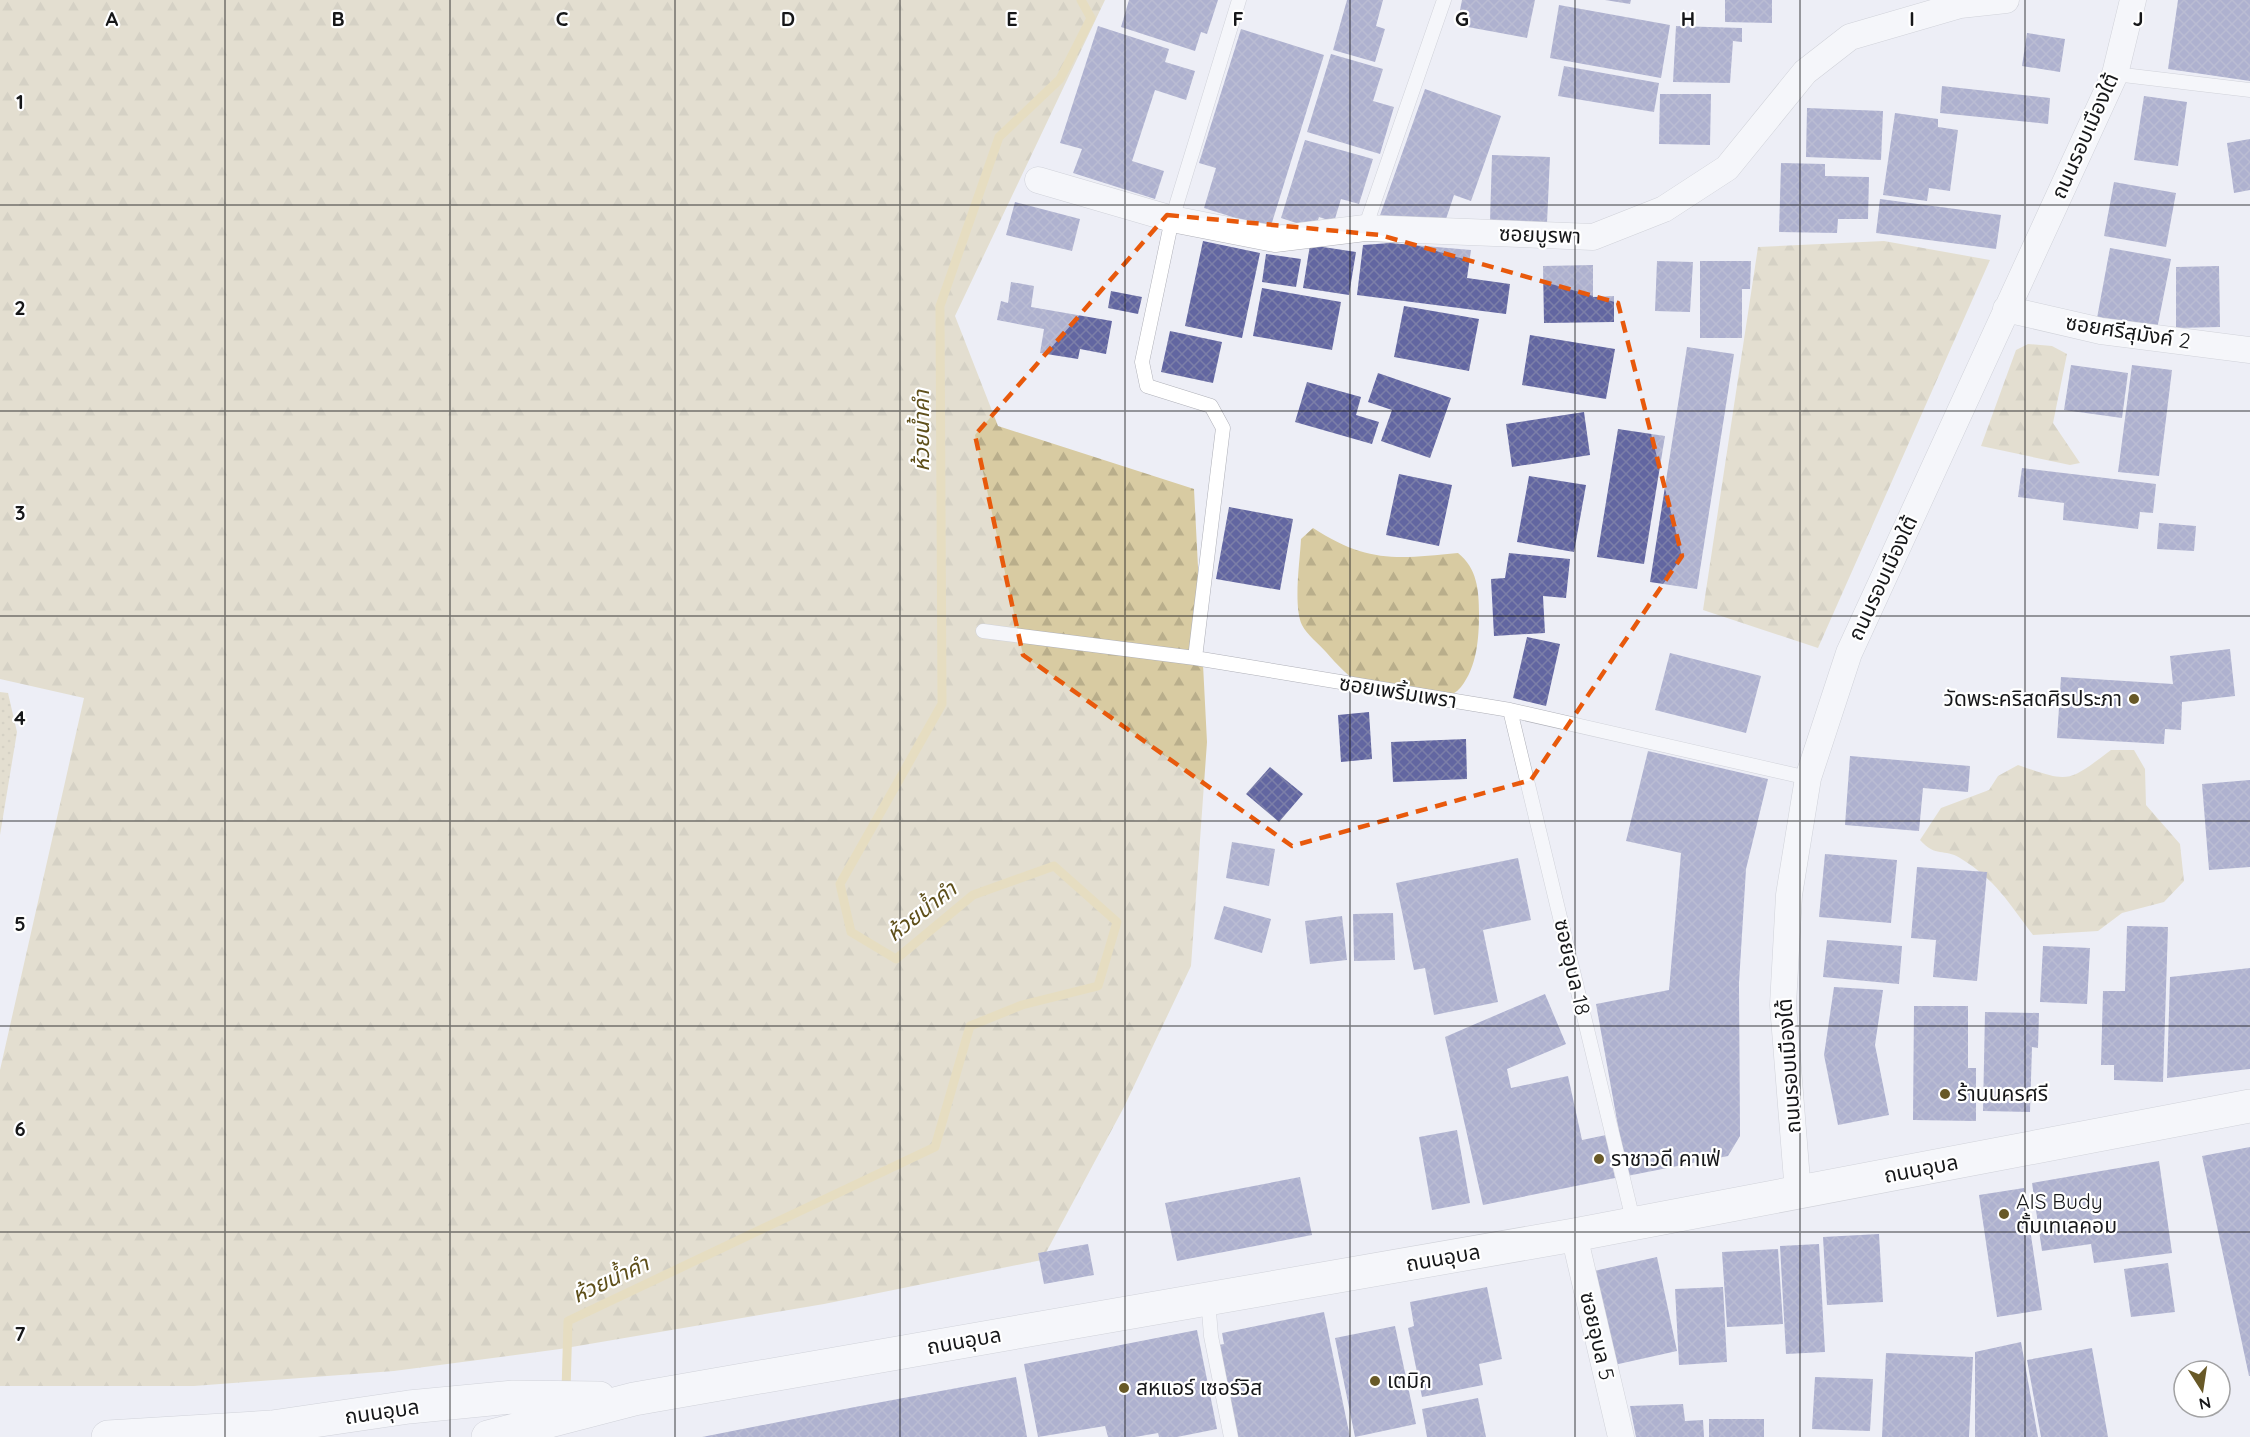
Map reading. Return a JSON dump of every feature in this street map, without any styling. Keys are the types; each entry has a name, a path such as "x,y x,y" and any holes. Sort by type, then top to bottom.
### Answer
{"main road":[{"name":"ถนนอุบล","path":"108,1437 272,1427 409,1407 513,1397 634,1399 1574,1235 2250,1106"},
{"path":"502,1434 634,1399"}],"street":[{"name":"ซอยบูรพา","path":"1038,180 1172,219 1275,239 1365,228 1593,237 1664,209 1727,168 1805,72 1850,37 1960,5 2006,0"},
{"name":"ถนนรอบเมืองใต้","path":"1798,1193 1784,1005 1789,895 1808,778 1849,653 2115,74 2133,0"},
{"name":"ซอยศรีสุมังค์ 2","path":"2006,309 2101,331 2250,350"},
{"name":"ซอยอุบล 5","path":"1574,1235 1621,1437"}],"lane":[{"path":"1195,658 1223,428 1211,406 1147,386 1142,362 1172,219 1239,0"},
{"path":"1365,228 1444,0"},
{"path":"2115,74 2250,90"},
{"name":"ซอยเพริ้มเพรา","path":"983,631 1195,658 1510,710 1808,778"},
{"name":"ซอยอุบล 18","path":"1510,710 1634,1224"},
{"path":"1208,1299 1211,1336 1231,1437"}],"highlighted area":[{"path":"1167,215 1380,235 1618,303 1682,556 1531,780 1292,846 1023,655 975,435"}],"green space":[{"path":"0,0 1105,0 955,316 998,426 1194,489 1207,742 1191,966 1124,1107 1042,1260 824,1304 560,1349 394,1371 194,1386 0,1386 0,1070 84,698 0,679"},
{"path":"1884,241 1990,260 1818,648 1703,610 1758,247"},
{"path":"2028,344 2052,346 2067,354 2053,423 2080,463 2070,465 1981,446 2016,350"},
{"path":"1313,528 1350,548 1366,553 1417,557 1458,553 1469,565 1476,580 1478,596 1478,642 1471,671 1461,687 1452,695 1440,699 1413,702 1373,692 1353,679 1310,636 1299,617 1298,583 1301,539"},
{"path":"0,692 8,693 17,732 0,835"},
{"path":"2111,750 2134,750 2145,769 2146,805 2180,844 2184,881 2164,902 2122,913 2098,931 2033,935 2001,892 1983,875 1960,858 1935,851 1920,840 1941,808 1989,790 1998,776 2018,765 2048,775 2068,777 2085,769"}],"building":[{"path":"1129,0 1218,0 1207,34 1201,32 1195,51 1121,27"},
{"path":"1347,0 1383,0 1376,26 1385,29 1375,62 1333,50"},
{"path":"1462,0 1535,0 1527,38 1457,25"},
{"path":"1605,0 1631,0 1630,4"},
{"path":"1725,0 1772,0 1772,23 1725,22"},
{"path":"2178,0 2250,0 2250,81 2168,69"},
{"path":"1559,5 1670,25 1661,78 1550,58"},
{"path":"1098,26 1169,49 1165,62 1195,71 1186,100 1155,90 1132,161 1164,171 1155,199 1073,173 1082,149 1060,143"},
{"path":"1676,26 1742,28 1742,42 1733,41 1730,83 1673,82"},
{"path":"1241,29 1324,55 1270,229 1204,208 1216,168 1199,163"},
{"path":"2027,33 2065,39 2060,72 2022,66"},
{"path":"1331,54 1383,69 1373,101 1394,107 1380,154 1307,132"},
{"path":"1564,66 1659,83 1654,112 1558,96"},
{"path":"1942,86 2050,98 2048,124 1940,113"},
{"path":"1425,89 1501,116 1471,201 1454,195 1445,222 1378,221"},
{"path":"1660,94 1711,94 1710,145 1659,144"},
{"path":"2144,96 2187,102 2178,166 2134,160"},
{"path":"1807,108 1883,111 1881,160 1806,157"},
{"path":"1895,113 1938,119 1938,127 1958,130 1950,191 1929,188 1927,201 1883,195"},
{"path":"2250,139 2250,190 2234,193 2227,143"},
{"path":"1305,140 1373,159 1359,204 1341,199 1334,222 1319,217 1315,229 1281,218"},
{"path":"1492,155 1550,157 1547,223 1490,221"},
{"path":"1781,163 1825,164 1825,176 1869,177 1868,219 1838,219 1837,233 1779,232"},
{"path":"2114,182 2176,193 2166,247 2104,236"},
{"path":"1880,199 2001,215 1996,249 1876,233"},
{"path":"1015,202 1080,219 1072,251 1006,235"},
{"path":"1203,241 1260,253 1242,338 1185,326"},
{"path":"1390,243 1471,250 1467,278 1510,284 1506,314 1357,295 1363,245"},
{"path":"1310,245 1356,252 1349,295 1303,288"},
{"path":"2110,248 2171,259 2157,329 2097,318"},
{"path":"1266,254 1301,259 1296,287 1262,282"},
{"path":"1657,261 1693,262 1690,312 1655,311"},
{"path":"1700,261 1751,261 1750,289 1742,289 1742,338 1700,338"},
{"path":"1593,265 1593,297 1614,296 1614,322 1544,323 1543,266"},
{"path":"2219,266 2220,327 2176,328 2176,267"},
{"path":"1011,282 1034,286 1031,307 1112,321 1106,354 1080,349 1078,359 1040,353 1044,329 997,320 1001,301 1008,303"},
{"path":"1262,288 1341,302 1332,350 1253,336"},
{"path":"1111,291 1142,297 1138,314 1108,308"},
{"path":"1404,306 1479,319 1469,371 1394,357"},
{"path":"1170,331 1222,342 1213,383 1161,372"},
{"path":"1530,335 1615,349 1606,399 1522,385"},
{"path":"1687,347 1734,354 1697,589 1650,582"},
{"path":"2071,365 2128,373 2122,418 2064,410"},
{"path":"2132,365 2172,370 2159,476 2118,472"},
{"path":"1378,373 1451,398 1430,458 1381,441 1392,410 1368,402"},
{"path":"1307,382 1361,397 1356,415 1379,422 1372,444 1295,422"},
{"path":"1584,412 1590,455 1512,467 1506,424"},
{"path":"1618,429 1665,436 1644,564 1597,557"},
{"path":"2022,468 2156,484 2153,513 2140,512 2138,529 2063,520 2064,503 2018,497"},
{"path":"1399,474 1452,485 1439,546 1386,535"},
{"path":"1529,476 1586,485 1574,552 1517,542"},
{"path":"1229,507 1293,519 1280,590 1216,579"},
{"path":"2159,523 2196,526 2194,551 2157,549"},
{"path":"1509,553 1570,559 1566,598 1543,596 1545,633 1494,636 1491,579 1505,578"},
{"path":"1527,637 1560,644 1546,706 1513,698"},
{"name":"วัดพระคริสตศิรประภา","path":"2230,649 2235,696 2182,702 2181,730 2165,729 2164,744 2057,738 2061,677 2173,684 2170,656"},
{"path":"1670,653 1761,676 1746,733 1655,710"},
{"path":"1369,712 1372,759 1341,762 1338,715"},
{"path":"1466,739 1467,779 1393,782 1391,742"},
{"path":"1648,751 1768,779 1746,869 1739,983 1740,1136 1728,1156 1627,1176 1596,1004 1669,990 1681,853 1626,841"},
{"path":"1850,756 1970,766 1968,792 1923,788 1919,831 1845,825"},
{"path":"1270,767 1303,794 1279,822 1246,794"},
{"path":"2250,780 2250,867 2209,870 2202,784"},
{"path":"1232,842 1275,849 1269,886 1226,878"},
{"path":"1825,854 1897,860 1891,923 1819,917"},
{"path":"1518,858 1531,920 1483,930 1498,1002 1434,1015 1425,968 1414,970 1396,883"},
{"path":"1917,867 1987,872 1977,981 1933,977 1936,940 1911,938"},
{"path":"1224,906 1271,919 1262,953 1214,939"},
{"path":"1393,913 1395,960 1354,961 1353,914"},
{"path":"1342,916 1347,960 1310,964 1305,921"},
{"path":"2127,926 2168,927 2163,1082 2114,1080 2114,1065 2101,1065 2103,991 2125,991"},
{"path":"1827,940 1902,946 1899,984 1823,977"},
{"path":"2043,946 2090,948 2087,1004 2040,1002"},
{"path":"2250,968 2250,1069 2167,1078 2170,977"},
{"path":"1834,987 1883,990 1875,1045 1889,1115 1838,1125 1824,1055"},
{"path":"1545,994 1566,1044 1507,1069 1511,1088 1568,1076 1582,1140 1606,1135 1615,1178 1483,1205 1445,1037"},
{"path":"1914,1006 1968,1006 1968,1068 1976,1068 1976,1121 1913,1120"},
{"path":"1985,1012 2039,1013 2038,1048 2032,1047 2030,1112 1983,1111"},
{"path":"1457,1130 1470,1203 1432,1210 1419,1137"},
{"path":"2250,1147 2250,1376 2249,1376 2202,1156"},
{"path":"2159,1161 2172,1253 2094,1263 2091,1244 2042,1251 2032,1183"},
{"path":"1300,1177 1312,1235 1177,1261 1165,1203"},
{"path":"2024,1188 2042,1310 1997,1317 1979,1195"},
{"path":"1879,1234 1883,1302 1827,1305 1823,1237"},
{"path":"1088,1244 1094,1275 1044,1284 1038,1253"},
{"path":"1819,1244 1825,1352 1786,1354 1780,1246"},
{"path":"1778,1249 1783,1324 1727,1327 1722,1252"},
{"path":"1657,1257 1677,1351 1614,1365 1594,1271"},
{"path":"2168,1263 2175,1312 2131,1317 2124,1269"},
{"path":"1487,1287 1502,1359 1479,1364 1483,1385 1422,1397 1408,1328 1414,1326 1410,1302"},
{"path":"1723,1287 1727,1362 1679,1365 1675,1289"},
{"path":"1324,1312 1350,1437 1232,1437 1213,1346 1224,1344 1222,1333"},
{"name":"เตมิก","path":"1395,1326 1416,1424 1355,1437 1335,1338"},
{"path":"1197,1330 1217,1429 1177,1437 1159,1437 1158,1433 1135,1437 1108,1437 1105,1426 1038,1437 1024,1364"},
{"path":"2021,1342 2038,1437 1975,1437 1975,1352"},
{"path":"2092,1348 2108,1437 2041,1437 2027,1360"},
{"path":"1886,1353 1973,1357 1969,1437 1882,1437"},
{"path":"1016,1377 1027,1437 702,1437 855,1407"},
{"path":"1815,1377 1873,1379 1870,1431 1812,1429"},
{"path":"1478,1398 1486,1437 1427,1437 1422,1409"},
{"path":"1683,1404 1685,1421 1703,1420 1704,1437 1636,1437 1630,1406"},
{"path":"1709,1419 1764,1419 1764,1437 1709,1437"}],"waterway":[{"name":"ห้วยน้ำคำ","path":"566,1391 568,1321 935,1147 970,1026 1022,1005 1098,986 1117,922 1054,866 973,895 896,959 851,932 840,884 942,704 940,306 999,137 1060,79 1091,18 1081,0"}],"place":[{"name":"วัดพระคริสตศิรประภา","path":"2134,699"},
{"name":"ร้านนครศรี","path":"1945,1094"},
{"name":"ราชาวดี คาเฟ่","path":"1599,1159"},
{"name":"AIS Budy ตั้มเทเลคอม","path":"2004,1214"},
{"name":"เตมิก","path":"1375,1381"},
{"name":"สหแอร์ เซอร์วิส","path":"1124,1388"}]}
